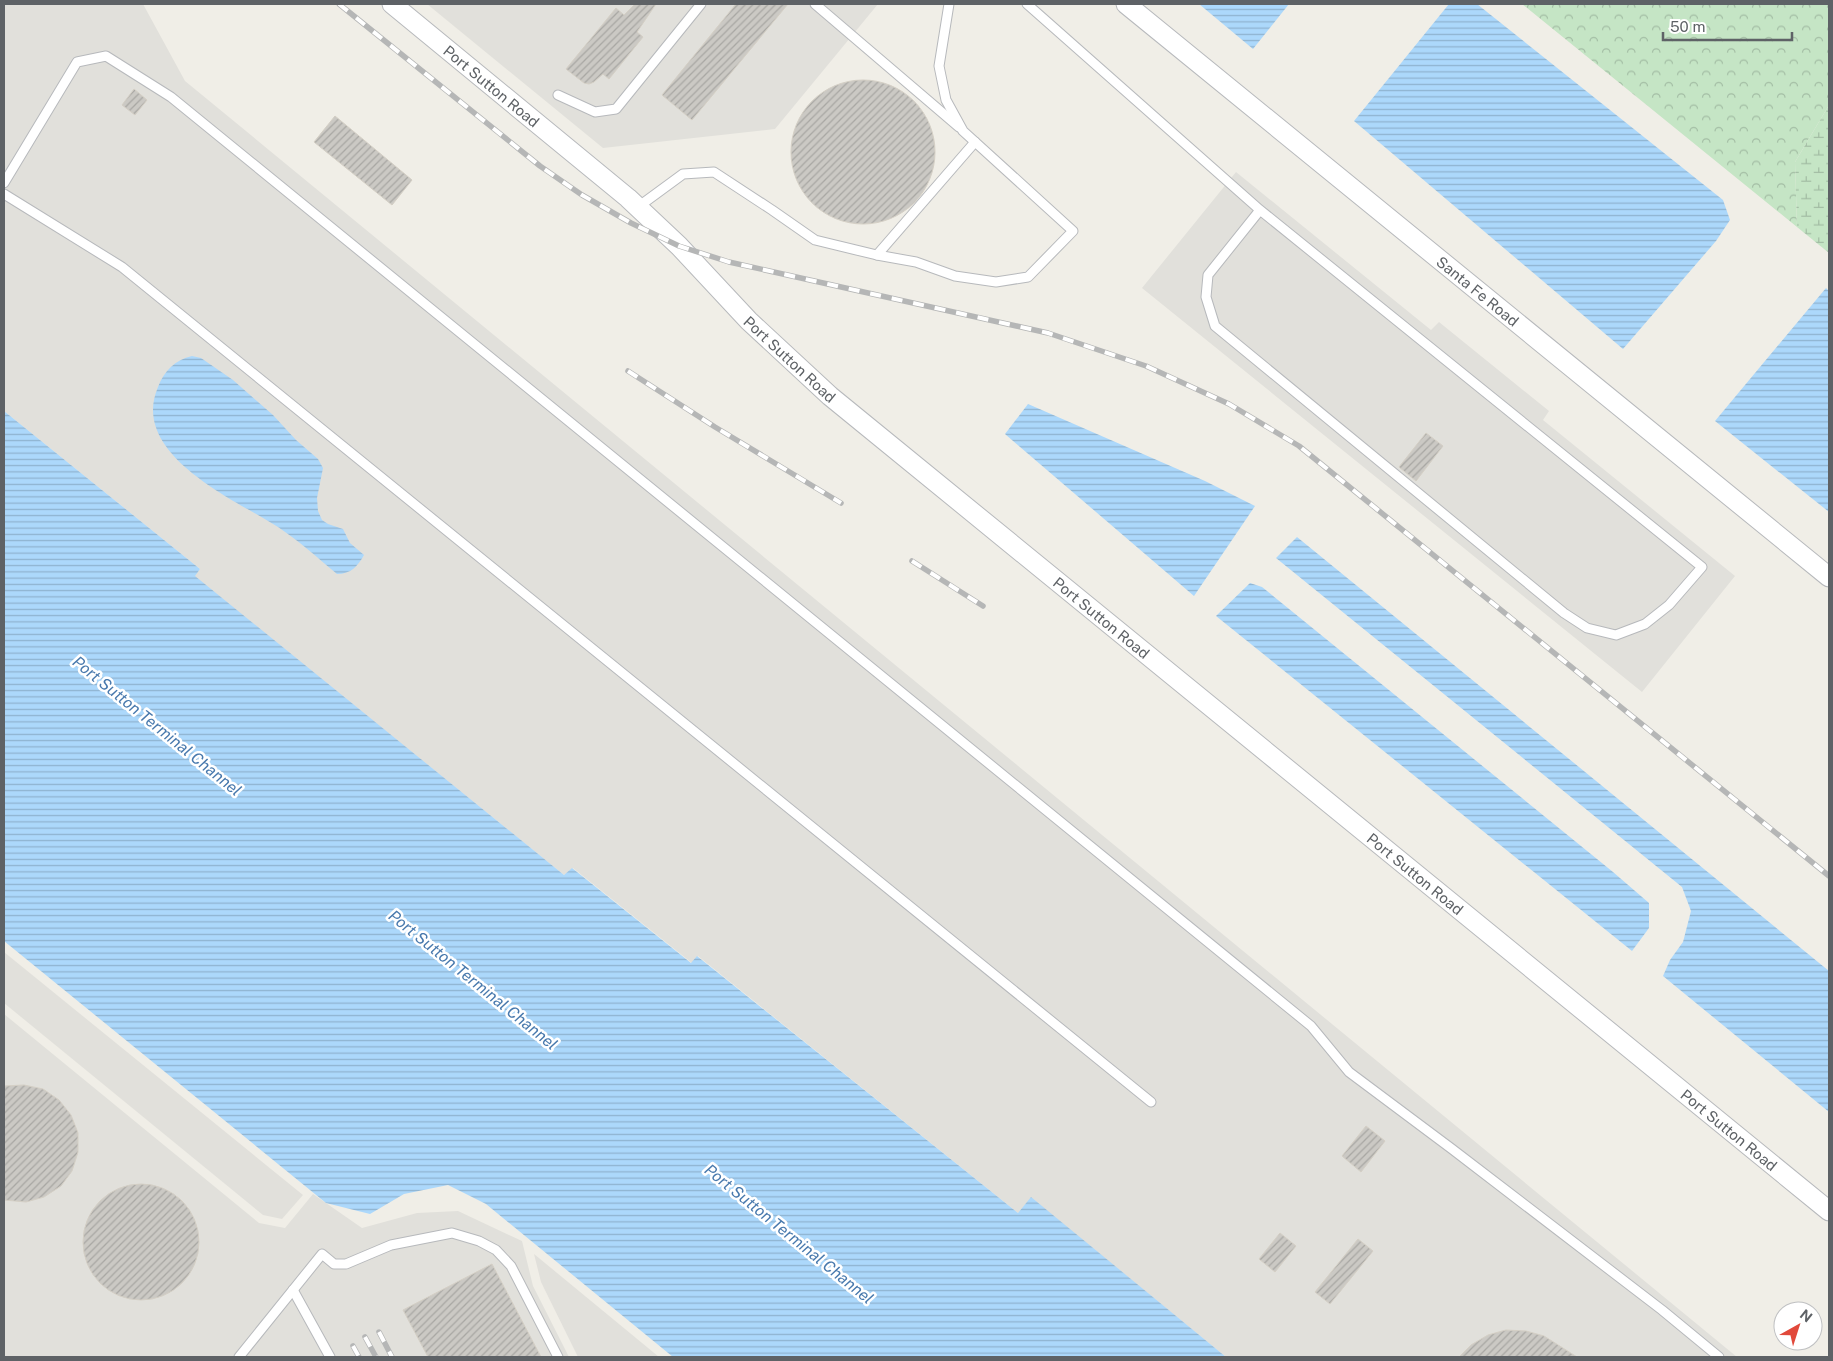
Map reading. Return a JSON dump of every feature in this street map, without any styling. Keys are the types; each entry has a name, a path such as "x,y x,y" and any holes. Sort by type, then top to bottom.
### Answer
{"street":[{"name":"Port Sutton Road","path":"392,4 638,207 679,246 749,321 830,396 1829,1212"},
{"name":"Santa Fe Road","path":"1126,4 1829,577"}],"lane":[{"path":"558,95 595,112 616,109 701,4"},
{"path":"638,207 684,174 714,172 815,240 916,262 955,276 996,282 1028,277 1072,230 963,131 815,4"},
{"path":"949,4 939,66 946,100 963,131"},
{"path":"1027,4 1260,210 1702,566 1669,605 1645,624 1616,635 1587,628 1564,613 1215,326 1206,297 1208,275 1260,210"},
{"path":"5,177 77,62 106,56 171,97 1311,1026 1349,1072 1484,1173 1720,1357"},
{"path":"877,255 974,142"},
{"path":"4,194 122,267 1151,1102"},
{"path":"238,1357 322,1254 334,1264 346,1264 391,1245 452,1233 480,1241 496,1250 510,1266 558,1357"},
{"path":"293,1290 330,1357"}],"shaded area":[{"path":"4,4 143,4 185,81 1737,1357 1226,1357 1031,1198 1018,1213 698,956 692,963 573,868 564,875 194,576 200,569 4,411"},
{"path":"427,4 878,4 775,129 603,148"},
{"path":"1236,172 1431,330 1439,322 1549,411 1543,420 1735,576 1642,692 1142,288"},
{"path":"4,952 303,1195 282,1219 263,1215 4,1003"},
{"path":"4,1014 259,1223 285,1228 313,1194 362,1228 417,1213 458,1211 522,1241 533,1286 569,1357 4,1357"},
{"path":"534,1254 659,1357 578,1357 541,1282"}],"green space":[{"path":"1522,4 1829,4 1829,105 1795,162 1797,227"},
{"path":"1829,105 1829,253 1797,227 1795,162"}],"water":[{"path":"1199,4 1289,4 1253,49"},
{"path":"1449,4 1477,4 1723,200 1730,220 1716,241 1623,349 1354,121"},
{"path":"1826,288 1829,291 1829,512 1715,421"},
{"path":"192,356 201,358 233,380 273,415 296,440 318,459 323,468 317,498 318,511 322,520 343,529 350,543 364,555 354,569 346,573 337,574 286,532 213,488 191,472 172,453 158,433 153,411 158,387 163,376 175,363"},
{"path":"1028,404 1205,481 1255,506 1194,596 1005,434"},
{"name":"Port Sutton Terminal Channel","path":"4,411 200,569 195,576 564,875 572,868 691,963 697,956 1018,1213 1031,1197 1226,1357 673,1357 486,1204 448,1185 404,1194 370,1214 326,1203 4,941"},
{"path":"1297,537 1829,971 1829,1112 1663,976 1670,960 1683,942 1691,911 1682,887 1276,558"},
{"path":"1250,583 1262,587 1649,903 1649,928 1632,951 1216,616"}],"building":[{"path":"635,4 656,4 637,32 643,37 609,79 603,74 594,82 584,83 566,69 616,8 624,15"},
{"path":"736,4 788,4 692,120 662,95"},
{"path":"863,80 890,86 914,101 929,125 935,152 929,179 914,203 890,218 863,224 836,218 812,203 797,179 791,152 797,125 812,101 836,86"},
{"path":"134,89 147,100 135,115 122,105"},
{"path":"335,116 412,180 392,205 314,142"},
{"path":"1426,433 1443,446 1416,481 1399,467"},
{"path":"24,1085 43,1089 59,1100 71,1115 78,1133 78,1152 72,1171 61,1186 44,1197 26,1202 4,1200 4,1086"},
{"path":"1366,1126 1385,1141 1361,1172 1342,1156"},
{"path":"141,1184 163,1188 182,1201 195,1220 199,1242 195,1264 182,1283 163,1296 141,1300 119,1296 100,1283 87,1264 83,1242 87,1220 100,1201 119,1188"},
{"path":"1280,1233 1296,1246 1275,1272 1259,1259"},
{"path":"1358,1239 1373,1251 1330,1304 1315,1292"},
{"path":"492,1264 541,1357 428,1357 403,1310"},
{"path":"1506,1330 1526,1331 1544,1336 1577,1357 1459,1357 1471,1345 1488,1335"}],"railway":[{"path":"339,4 540,166 582,195 631,223 679,246 729,262 1048,333 1146,366 1229,404 1299,446 1829,876"},
{"path":"628,371 715,427 841,503"},
{"path":"912,561 983,606"},
{"path":"379,1332 392,1357"},
{"path":"365,1337 376,1357"},
{"path":"353,1346 359,1357"}]}
